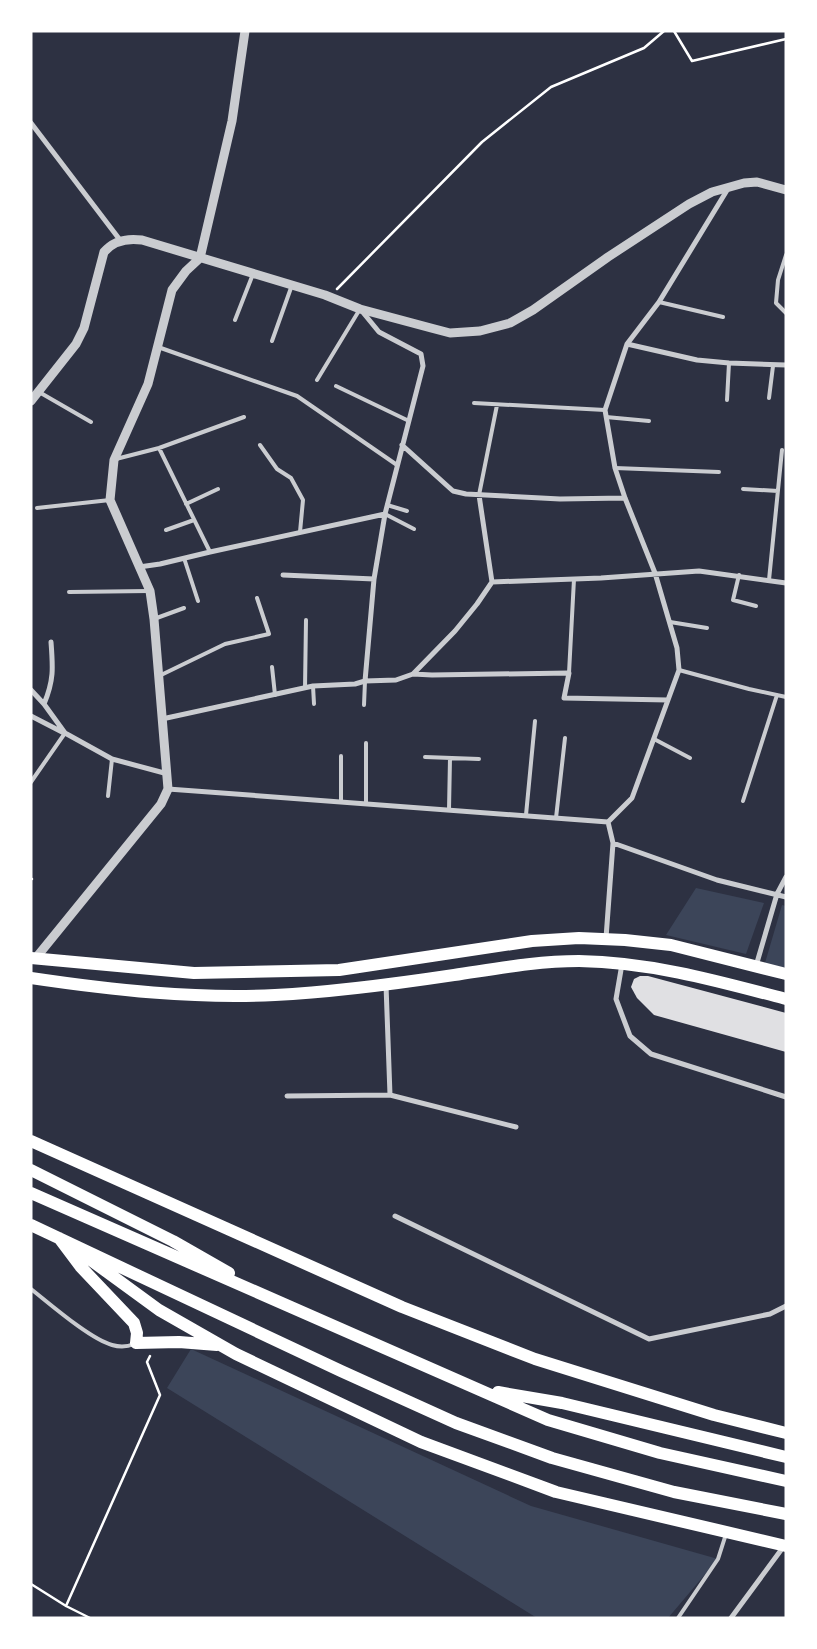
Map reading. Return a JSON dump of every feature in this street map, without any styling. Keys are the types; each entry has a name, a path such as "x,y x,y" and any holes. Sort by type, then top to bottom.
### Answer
{"main road":[{"path":"32,960 194,973 339,970 532,941 580,938 671,945 786,974"},
{"path":"31,978 92,987 195,996 274,995 351,990 531,963 578,961 622,963 710,978 786,999"},
{"path":"31,1141 402,1307 517,1352 704,1412 786,1433"},
{"path":"31,1170 173,1241 297,1310"},
{"path":"31,1194 548,1420 660,1452 786,1480"},
{"path":"31,1225 456,1423 552,1458 655,1486 786,1514"},
{"path":"57,1236 80,1266 134,1323 137,1333 136,1343 220,1345"},
{"path":"57,1236 159,1310 220,1345 421,1442 556,1492 785,1546"},
{"path":"478,1389 562,1403 786,1457"}],"street":[{"path":"32,960 161,804 168,789 154,618 150,591 110,500 114,460 148,384 172,290 186,271 200,258 232,121 245,31"},
{"path":"31,123 120,240"},
{"path":"31,401 76,344 84,328 104,252 110,245 120,240 142,240 330,297 360,309 450,333 480,331 510,323 533,310 608,256 689,204 712,192 757,182 786,190"},
{"path":"168,789 608,822 632,798 679,670 677,648 655,573 615,468 605,410 627,344 658,302 730,187"},
{"path":"360,309 379,332 415,349 421,354 423,366 422,376 385,514 374,580 365,681"},
{"path":"627,344 697,360 729,364 786,365"},
{"path":"402,445 453,491 466,494 560,499 625,498"},
{"path":"413,674 455,631 478,604 492,582 480,495"},
{"path":"139,567 385,514"},
{"path":"492,582 699,571 739,575 786,583"},
{"path":"283,575 374,580"},
{"path":"44,704 53,675 51,642"},
{"path":"162,719 313,686 396,680 413,674 569,673 564,698 668,700"},
{"path":"31,690 44,704 65,733"},
{"path":"31,716 112,759 168,774"},
{"path":"606,939 613,843 608,822"},
{"path":"613,843 717,880 786,896"},
{"path":"756,967 777,894 786,877"},
{"path":"622,963 616,999 630,1036 651,1054 786,1097"},
{"path":"386,985 390,1095"},
{"path":"287,1096 390,1095 516,1127"},
{"path":"395,1216 648,1339 770,1314 786,1306"},
{"path":"731,1618 785,1546"}],"lane":[{"path":"786,255 778,280 776,303 786,313"},
{"path":"235,320 253,274"},
{"path":"272,341 292,285"},
{"path":"658,302 723,317"},
{"path":"317,380 360,309"},
{"path":"158,347 297,396 397,465"},
{"path":"727,400 729,364"},
{"path":"769,398 773,366"},
{"path":"336,386 409,421"},
{"path":"39,392 91,422"},
{"path":"474,403 605,410"},
{"path":"480,495 497,405"},
{"path":"114,460 159,448 244,416"},
{"path":"606,417 649,420"},
{"path":"260,445 277,469 292,478 303,500 300,532"},
{"path":"159,448 210,552"},
{"path":"769,580 782,450"},
{"path":"615,468 719,472"},
{"path":"186,504 218,489"},
{"path":"743,489 778,491"},
{"path":"37,508 110,500"},
{"path":"387,505 407,511"},
{"path":"385,514 414,529"},
{"path":"166,530 194,520"},
{"path":"184,558 198,601"},
{"path":"739,575 733,600 756,606"},
{"path":"569,673 574,579"},
{"path":"69,592 150,591"},
{"path":"159,676 226,644 269,634 257,598"},
{"path":"154,618 184,608"},
{"path":"305,688 306,620"},
{"path":"670,622 707,628"},
{"path":"272,667 275,694"},
{"path":"679,670 786,697"},
{"path":"364,705 365,681"},
{"path":"313,686 314,704"},
{"path":"743,801 777,696"},
{"path":"526,816 535,721"},
{"path":"31,782 65,733"},
{"path":"556,818 565,738"},
{"path":"654,739 690,758"},
{"path":"366,742 366,804"},
{"path":"341,756 341,802"},
{"path":"425,757 479,758"},
{"path":"449,810 450,758"},
{"path":"108,796 112,759"},
{"path":"31,1290 92,1335 111,1345 128,1347 136,1343"},
{"path":"678,1618 718,1559 727,1532"}],"path":[{"path":"330,297 482,142 552,87 644,48 664,31"},
{"path":"674,31 692,61 786,39"},
{"path":"66,1606 160,1395 147,1362 153,1350 154,1342"},
{"path":"31,1584 66,1606 90,1618"}],"shaded area":[{"path":"696,888 764,903 746,954 666,935"},
{"path":"782,905 786,906 786,968 765,963"},
{"path":"191,1349 531,1506 718,1559 668,1618 537,1618 167,1388"}],"building":[{"path":"640,976 648,976 786,1013 786,1052 654,1015 637,998 631,987 634,979"}]}
